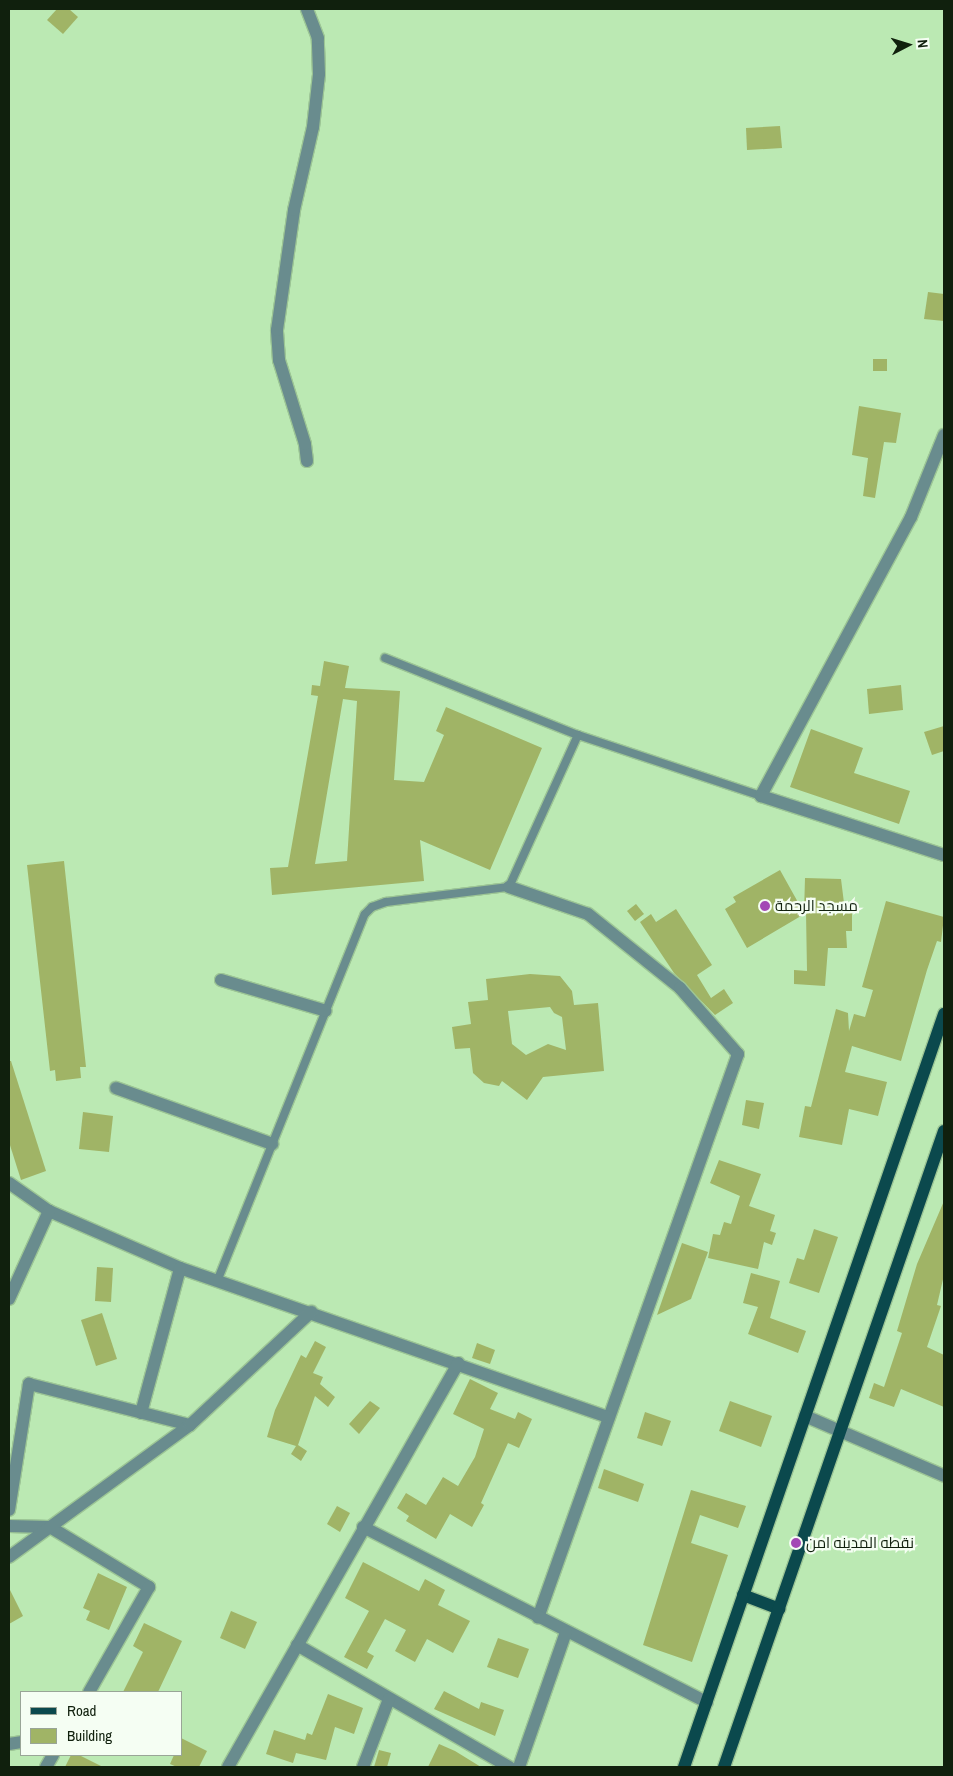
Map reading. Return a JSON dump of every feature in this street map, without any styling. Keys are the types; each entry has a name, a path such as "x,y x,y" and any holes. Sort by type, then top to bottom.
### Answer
{"main road":[{"path":"684,1767 944,1014"},
{"path":"724,1767 944,1131"},
{"path":"743,1595 779,1609"}],"street":[{"path":"307,9 318,38 319,74 313,127 294,210 277,330 279,360 305,444 307,461"},
{"path":"944,435 911,517 762,796 944,855"},
{"path":"509,887 588,914 680,988 738,1054 538,1618"},
{"path":"221,980 326,1011"},
{"path":"116,1088 272,1144"},
{"path":"9,1183 49,1211 180,1268 218,1279 609,1417"},
{"path":"9,1299 49,1211"},
{"path":"141,1413 180,1268"},
{"path":"9,1557 190,1425 311,1312"},
{"path":"228,1767 458,1363"},
{"path":"9,1510 29,1384 190,1425"},
{"path":"805,1416 944,1476"},
{"path":"9,1526 50,1527 149,1587 89,1691"},
{"path":"363,1527 538,1618 707,1702"},
{"path":"519,1767 566,1632"},
{"path":"297,1645 509,1767"},
{"path":"364,1767 389,1699"}],"lane":[{"path":"385,658 578,735 762,796"},
{"path":"218,1279 365,914 372,907 386,902 509,887 578,735"}],"building":[{"path":"57,9 69,9 78,17 63,34 47,20"},
{"path":"780,126 782,148 747,150 746,128"},
{"path":"928,292 944,294 944,321 924,319"},
{"path":"873,359 887,359 887,371 873,371"},
{"path":"859,406 901,413 896,443 884,442 875,498 863,496 868,458 852,455"},
{"path":"324,661 349,666 345,688 400,691 394,780 424,782 444,735 436,731 446,707 542,748 490,870 420,840 424,881 272,895 270,868 288,867 318,696 311,695 312,685 320,686","holes":["343,699 357,701 347,861 315,864"]},
{"path":"901,685 903,710 869,714 867,689"},
{"path":"944,726 944,751 932,755 924,732"},
{"path":"811,729 863,748 854,773 910,791 899,824 790,787"},
{"path":"64,861 86,1067 80,1067 81,1078 56,1081 55,1070 50,1071 27,865"},
{"path":"780,870 804,913 805,878 841,879 845,911 852,910 852,931 846,931 847,948 828,948 825,986 794,984 794,970 807,971 806,913 747,948 725,909 736,902 733,897"},
{"path":"886,901 944,917 941,942 937,941 927,970 901,1061 852,1046 845,1072 887,1082 878,1116 849,1109 842,1145 799,1137 805,1106 811,1107 836,1009 848,1013 849,1031 854,1014 865,1017 873,990 862,987"},
{"path":"636,904 644,914 635,921 627,911"},
{"path":"676,909 712,965 697,975 711,998 724,989 733,1003 715,1015 674,973 640,922 651,914 656,922"},
{"path":"530,974 560,976 572,991 574,1005 598,1003 604,1071 543,1077 527,1100 502,1081 499,1086 484,1083 473,1073 470,1048 455,1049 452,1027 471,1024 468,1002 488,1000 486,979","holes":["550,1007 554,1013 562,1017 566,1050 548,1044 526,1055 512,1044 508,1011"]},
{"path":"9,1061 11,1061 46,1171 21,1180 9,1142"},
{"path":"746,1100 764,1103 759,1129 742,1125"},
{"path":"83,1112 113,1116 109,1152 79,1149"},
{"path":"719,1160 761,1174 749,1206 775,1215 770,1231 776,1233 772,1245 764,1242 758,1269 708,1258 713,1234 720,1235 724,1222 731,1224 740,1196 710,1183"},
{"path":"944,1201 944,1275 937,1305 941,1306 927,1347 944,1355 944,1407 901,1389 894,1407 869,1398 874,1383 884,1387 902,1333 897,1331 917,1264"},
{"path":"814,1229 838,1237 819,1293 789,1283 797,1258 804,1260"},
{"path":"682,1243 708,1252 691,1299 657,1315"},
{"path":"97,1267 113,1268 111,1302 95,1301"},
{"path":"751,1273 780,1281 770,1318 806,1331 798,1353 748,1334 758,1307 743,1303"},
{"path":"102,1313 117,1359 96,1366 81,1320"},
{"path":"315,1341 326,1347 313,1373 323,1377 320,1384 335,1397 328,1407 315,1396 298,1445 307,1451 301,1461 291,1454 296,1446 267,1437 275,1410 301,1355 306,1358"},
{"path":"477,1343 495,1350 490,1364 472,1358"},
{"path":"470,1379 498,1393 490,1409 515,1419 518,1412 532,1419 519,1448 508,1443 481,1503 484,1505 472,1527 450,1514 436,1539 406,1521 409,1516 397,1508 406,1493 426,1505 443,1477 458,1486 475,1457 484,1429 453,1414"},
{"path":"370,1401 380,1408 359,1434 349,1424"},
{"path":"730,1401 772,1416 761,1447 719,1431"},
{"path":"645,1412 671,1421 662,1446 637,1438"},
{"path":"604,1469 644,1484 638,1502 598,1488"},
{"path":"691,1490 746,1506 738,1528 700,1515 691,1543 728,1555 692,1662 643,1645"},
{"path":"337,1506 350,1513 340,1532 327,1524"},
{"path":"363,1562 419,1591 425,1579 445,1590 438,1605 470,1621 453,1653 427,1639 415,1662 395,1651 406,1630 385,1619 367,1652 374,1656 367,1669 344,1657 369,1611 345,1598"},
{"path":"98,1573 127,1587 109,1630 86,1620 90,1611 83,1608"},
{"path":"9,1588 23,1616 9,1624"},
{"path":"231,1611 257,1622 245,1649 220,1638"},
{"path":"144,1623 182,1641 158,1691 124,1691 143,1652 133,1646"},
{"path":"498,1638 529,1649 518,1678 487,1667"},
{"path":"444,1691 479,1709 481,1702 504,1710 495,1736 434,1709"},
{"path":"328,1694 363,1708 354,1734 335,1727 326,1760 296,1753 293,1763 266,1754 274,1730 305,1740 307,1733 312,1735"},
{"path":"182,1738 207,1751 199,1767 177,1767 170,1764 174,1756 182,1756"},
{"path":"439,1744 455,1751 481,1767 428,1767"},
{"path":"379,1750 391,1753 387,1767 374,1767"},
{"path":"70,1756 81,1756 103,1767 65,1767"}],"place":[{"name":"مسجد الرحمة","path":"765,906"},
{"name":"نقطه المدينه امن","path":"796,1543"}]}
